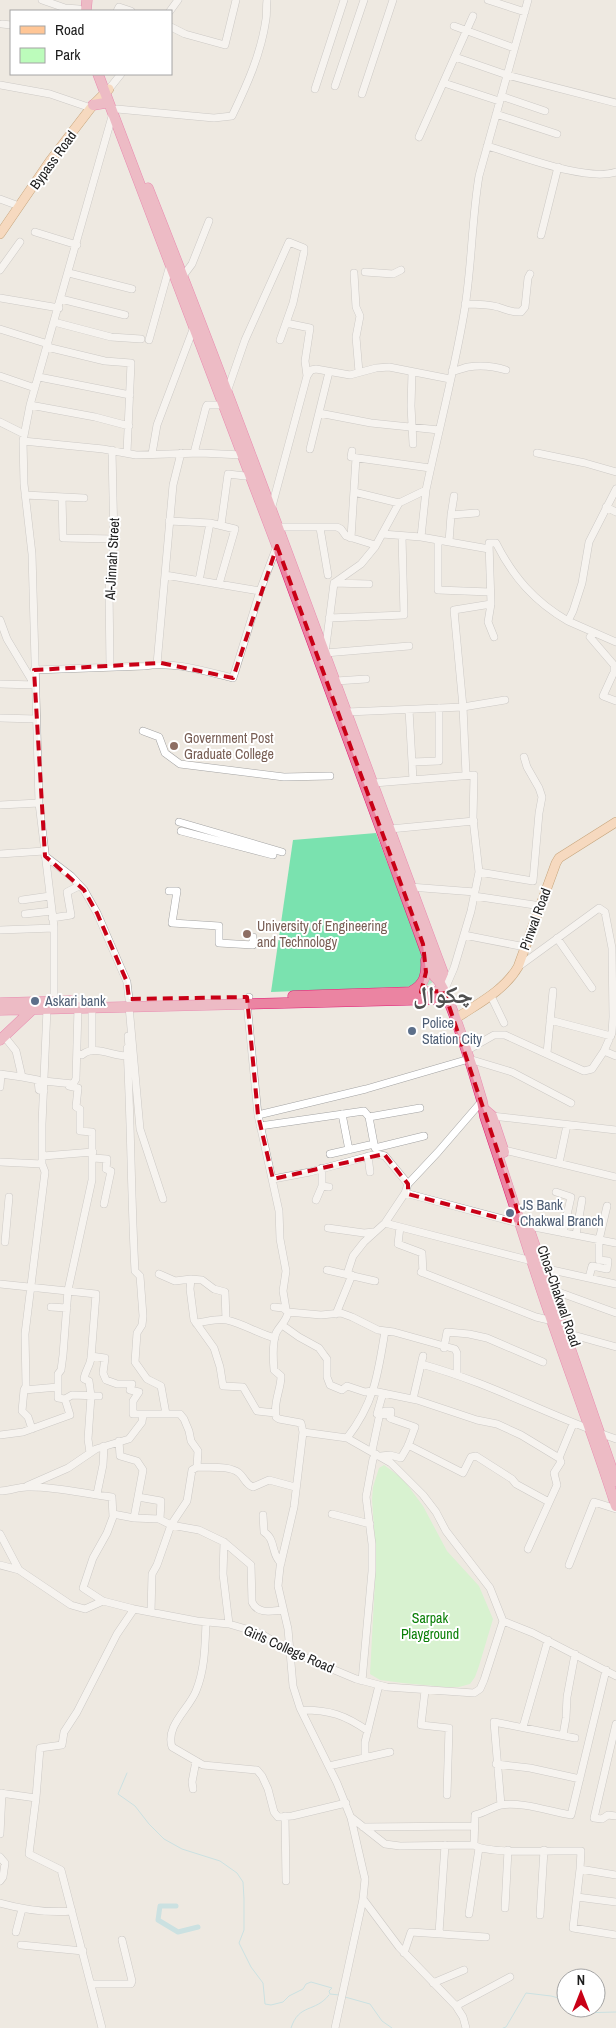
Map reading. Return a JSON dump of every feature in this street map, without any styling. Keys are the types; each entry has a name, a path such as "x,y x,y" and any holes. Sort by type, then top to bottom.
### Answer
{"highway":[{"path":"99,75 107,91"},
{"path":"92,107 105,103 113,109 183,276 374,783 410,887 443,973 440,980 436,977 423,944 277,546 113,109 104,75"},
{"path":"411,992 421,984 426,976 423,944"},
{"name":"Choa-Chakwal Road","path":"440,980 487,1109 485,1117 525,1225 532,1261 596,1432 616,1507"},
{"path":"248,1000 411,992 446,995"},
{"path":"0,1010 44,1005 446,995"},
{"path":"0,1003 78,1008 129,1003"},
{"path":"2,1038 44,1005"},
{"path":"487,1109 504,1150 525,1225 543,1268 566,1333 596,1432 616,1481"}],"main road":[{"name":"Bypass Road","path":"0,234 50,161 92,107 107,91"},
{"name":"Pinwal Road","path":"454,1019 491,996 512,978 518,967 559,858 616,822"}],"street":[{"path":"42,0 65,8 84,7"},
{"path":"172,28 185,34 225,45 236,0"},
{"path":"32,1429 28,1417 22,1411 26,1386 25,1334 29,1288 43,1198 45,1172 43,1160 44,1005 54,928 39,803 32,554 25,495 23,437 30,405 77,246 113,109 214,118 232,116 254,66 266,17 267,0"},
{"path":"315,89 344,0"},
{"path":"335,86 364,0"},
{"path":"362,94 394,0"},
{"path":"488,0 525,12"},
{"path":"421,537 430,468 466,304 471,268 474,204 487,146 528,0"},
{"path":"419,138 473,16"},
{"path":"2,24 10,25"},
{"path":"454,26 514,48"},
{"path":"455,57 507,75 616,103"},
{"path":"107,91 121,75"},
{"path":"444,82 545,111"},
{"path":"0,85 50,94 92,107"},
{"path":"496,114 557,134"},
{"path":"487,146 573,171 609,174 616,172"},
{"path":"541,235 558,167"},
{"path":"0,199 19,206"},
{"path":"183,276 192,264 209,221"},
{"path":"35,232 77,246"},
{"path":"0,270 20,242"},
{"path":"227,392 246,340 289,242 304,248 304,252 293,304 280,340"},
{"path":"54,322 111,337 145,340 170,262"},
{"path":"365,272 383,279 401,270"},
{"path":"69,273 132,289"},
{"path":"354,273 356,306 360,316 356,337 359,372"},
{"path":"466,304 482,304 501,308 507,312 521,312 525,307 530,274"},
{"path":"0,298 58,308"},
{"path":"61,299 125,315"},
{"path":"271,511 307,376 305,361 310,328 286,323"},
{"path":"152,454 157,425 194,327"},
{"path":"0,329 105,361 131,363 130,426 127,452"},
{"path":"452,371 458,371 465,367 493,366 506,370"},
{"path":"307,376 312,370 350,375 389,367 450,379"},
{"path":"310,449 329,372"},
{"path":"412,372 413,444"},
{"path":"0,376 35,388"},
{"path":"39,377 130,395"},
{"path":"30,405 95,417 130,426"},
{"path":"194,453 207,405 223,405"},
{"path":"319,414 370,423 438,430"},
{"path":"0,422 23,437 136,454 194,453 242,455"},
{"name":"Al-Jinnah Street","path":"110,667 109,589 114,539 112,450"},
{"path":"352,451 351,458 430,468"},
{"path":"157,664 173,485 181,453"},
{"path":"537,453 585,463 616,472"},
{"path":"352,538 356,458"},
{"path":"221,526 228,474 245,476"},
{"path":"568,621 574,611 582,583 589,542 616,489"},
{"path":"409,646 325,653 334,582 362,564 375,546 399,503 426,490"},
{"path":"354,492 399,503"},
{"path":"25,495 84,498"},
{"path":"449,542 454,496"},
{"path":"62,497 63,538 114,539"},
{"path":"606,507 616,512"},
{"path":"451,515 476,513"},
{"path":"170,521 210,522 234,529 219,584"},
{"path":"199,581 210,522"},
{"path":"277,527 338,527 343,534 375,546"},
{"path":"320,528 328,576"},
{"path":"382,534 421,537 489,549"},
{"path":"329,618 404,615 402,536"},
{"path":"438,540 438,590 490,592"},
{"path":"494,637 488,622 490,604 489,543 496,543 518,581 530,594 554,613 616,642"},
{"path":"34,670 157,664 196,669 233,678 260,591 277,546"},
{"path":"164,575 260,591"},
{"path":"334,582 369,584"},
{"path":"466,775 463,707 454,610 490,604"},
{"path":"0,620 2,631 35,685"},
{"path":"590,637 614,665 614,672 604,696 616,701"},
{"path":"336,681 366,679"},
{"path":"0,684 35,685"},
{"path":"347,712 463,707 505,700"},
{"path":"412,762 439,761 439,708"},
{"path":"409,710 413,780"},
{"path":"0,718 36,719"},
{"path":"143,731 159,737 165,753 180,764 276,776 330,776"},
{"path":"479,872 533,880 538,813 542,797 540,788 526,768 524,757"},
{"path":"374,783 474,775 474,821 479,872 475,894 446,995"},
{"path":"0,805 39,803"},
{"path":"390,829 474,821"},
{"path":"179,822 282,852"},
{"path":"181,831 273,855"},
{"path":"0,854 44,854 80,886 97,913 127,982 140,1129 163,1199"},
{"path":"25,914 71,915 67,892 80,886"},
{"path":"410,887 475,894 540,906"},
{"path":"169,891 177,892 172,923 218,926 219,943 253,945 254,936"},
{"path":"22,900 50,896"},
{"path":"258,1115 366,1089 467,1055 499,1034 547,1053 584,1071 592,1069 611,1036 615,1017 612,948 605,912 599,908 518,967"},
{"path":"0,930 54,928"},
{"path":"464,935 525,947"},
{"path":"557,938 592,988"},
{"path":"547,1053 553,991"},
{"path":"491,996 504,1022"},
{"path":"248,1000 258,1115 279,1211 280,1239 286,1271 283,1291 287,1310 286,1319 275,1338 274,1347 274,1370 280,1376 281,1384 276,1400 275,1413 279,1419 301,1423 303,1432 293,1517 281,1563 278,1586 288,1629 294,1686 302,1710 352,1818 365,1879 363,1899 335,2028"},
{"path":"92,1007 92,1051"},
{"path":"44,1081 73,1084 76,1079 78,1008"},
{"path":"550,1020 611,1036"},
{"path":"132,1036 128,1036 128,1056 135,1271 140,1276 143,1316 142,1325 138,1333 135,1362 147,1379 161,1386 166,1414"},
{"path":"2,1038 16,1051 22,1077"},
{"path":"76,1053 82,1055 92,1051 128,1056"},
{"path":"604,1051 616,1056"},
{"path":"467,1055 512,1072 571,1103"},
{"path":"0,1087 0,1074 38,1080 39,1090 44,1091"},
{"path":"69,1084 69,1086 78,1088 76,1107 80,1110 80,1131 92,1132 93,1155 89,1192 68,1290 58,1398 72,1395 99,1396"},
{"path":"369,1117 420,1108"},
{"path":"336,1314 349,1275 353,1256 364,1242 385,1223 405,1193 408,1184 438,1152 487,1109 567,1124 616,1130"},
{"path":"260,1126 364,1111 369,1117 374,1148 424,1136"},
{"path":"342,1114 349,1150"},
{"path":"559,1163 567,1124"},
{"path":"330,1154 374,1144"},
{"path":"504,1150 616,1177"},
{"path":"273,1178 377,1154 385,1156 408,1184"},
{"path":"0,1162 93,1155 107,1160 106,1170 111,1171 104,1204"},
{"path":"368,1156 370,1172"},
{"path":"316,1200 326,1187 322,1168"},
{"path":"556,1192 571,1197 563,1233"},
{"path":"405,1193 525,1225 616,1243"},
{"path":"5,1242 9,1197"},
{"path":"576,1235 582,1200"},
{"path":"589,1278 592,1266 607,1269 608,1261 599,1260 600,1240 607,1206"},
{"path":"385,1223 532,1261"},
{"path":"400,1227 398,1244 422,1252 422,1273 536,1317 553,1321"},
{"path":"328,1228 364,1233 375,1232"},
{"path":"543,1268 616,1284"},
{"path":"327,1270 375,1281"},
{"path":"159,1274 175,1281 191,1278 202,1280 214,1289 225,1292 226,1320"},
{"path":"191,1278 191,1302 196,1324 214,1348 223,1386 243,1387 257,1410 275,1413"},
{"path":"0,1284 96,1294 91,1356 84,1379 89,1381 88,1439 90,1453"},
{"path":"550,1288 616,1313"},
{"path":"51,1307 67,1308"},
{"path":"274,1307 321,1315 341,1313 366,1325 457,1351 457,1374"},
{"path":"196,1324 226,1320 244,1326 261,1335 275,1338"},
{"path":"282,1325 318,1348 324,1355 327,1359 327,1377 330,1385 342,1390 346,1386 365,1392 373,1391 413,1399 477,1420 497,1424 522,1435 559,1458"},
{"path":"347,1438 361,1421 377,1381 385,1331"},
{"path":"444,1348 447,1332 469,1334 487,1338 543,1362"},
{"path":"566,1333 616,1347"},
{"path":"91,1356 105,1358 103,1373 106,1380 117,1384 132,1384 130,1390 139,1392 133,1402 133,1414 180,1414 189,1431 191,1441 198,1451 197,1467"},
{"path":"413,1399 423,1356"},
{"path":"421,1364 457,1374 573,1424 616,1439"},
{"path":"24,1390 58,1387"},
{"path":"362,1681 372,1571 370,1524 366,1497 373,1459 376,1454 378,1414 383,1393"},
{"path":"0,1435 23,1432 70,1415 65,1398"},
{"path":"366,1409 385,1415 385,1410 391,1411 390,1418 392,1420 415,1427 401,1458 376,1454"},
{"path":"26,1487 68,1468 104,1446 129,1439 142,1422 143,1414"},
{"path":"528,1550 558,1482 554,1477 561,1462 559,1458 573,1424"},
{"path":"303,1432 347,1438 391,1463 423,1495 436,1512 446,1531 490,1588 503,1621 548,1640 616,1676"},
{"path":"119,1441 120,1456 133,1458 142,1468 143,1474 134,1518"},
{"path":"408,1444 462,1473 471,1457 476,1456 512,1479 516,1484 549,1502"},
{"path":"97,1494 103,1465 104,1446"},
{"path":"151,1612 152,1574 172,1525 187,1500 192,1470 197,1467 224,1468 238,1472 248,1486 253,1487 269,1480 296,1487"},
{"path":"0,1491 26,1487 112,1497 113,1514 107,1533 93,1558 83,1588 103,1601"},
{"path":"138,1497 160,1501 160,1519"},
{"path":"569,1565 594,1502 616,1507"},
{"path":"113,1514 134,1518 160,1519 172,1525 199,1530 224,1542 251,1565 252,1602 254,1607 257,1610 268,1612 283,1610"},
{"path":"332,1514 370,1524"},
{"path":"263,1515 264,1532 270,1536 276,1559 281,1563"},
{"path":"0,1534 19,1570"},
{"path":"224,1542 223,1574 229,1624"},
{"path":"0,1565 19,1570 71,1605 86,1609 103,1601"},
{"name":"Girls College Road","path":"103,1601 134,1609 206,1622 229,1624 260,1633 289,1651 362,1681 424,1691 474,1694 480,1689 503,1621"},
{"path":"102,2028 61,1870 29,1854 40,1748 62,1745 64,1732 86,1694 116,1634 134,1609"},
{"path":"206,1622 204,1665 195,1693 172,1729 169,1740 172,1747 203,1765 257,1770 268,1789 274,1812 278,1817 346,1803"},
{"path":"523,1727 548,1640"},
{"path":"563,1735 567,1697 575,1654"},
{"path":"469,1914 476,1846 475,1815 486,1813 501,1806 522,1806 571,1816 606,1670"},
{"path":"366,1758 365,1742 379,1685"},
{"path":"424,1691 421,1726 449,1728 447,1795"},
{"path":"302,1710 328,1711 343,1715 368,1731"},
{"path":"501,1806 494,1722 575,1738"},
{"path":"616,1724 594,1818 602,1819 608,1815 616,1816"},
{"path":"329,1766 390,1752"},
{"path":"193,1789 192,1782 196,1761"},
{"path":"496,1764 530,1768 580,1779"},
{"path":"0,1834 1,1793 36,1798"},
{"path":"285,1816 286,1881"},
{"path":"352,1818 385,1844 400,1846 476,1846 508,1850 580,1851 580,1870 573,1928 616,1935"},
{"path":"363,1827 474,1826"},
{"path":"438,1933 445,1845"},
{"path":"505,1908 508,1850"},
{"path":"540,1915 544,1850"},
{"path":"0,1857 5,1864 4,1876 0,1881"},
{"path":"580,1870 616,1875"},
{"path":"576,1897 616,1902"},
{"path":"363,1899 404,1953 456,2006 466,2027"},
{"path":"0,1903 22,1909 52,1913 72,1911"},
{"path":"16,1932 22,1909"},
{"path":"404,1953 411,1932 486,1937"},
{"path":"91,1984 130,1984 132,1981 122,1940"},
{"path":"21,1945 83,1951"},
{"path":"433,1983 464,1970"},
{"path":"456,2006 510,1977"}],"highlighted area":[{"path":"277,546 423,944 426,972 421,992 444,991 522,1224 408,1194 408,1184 384,1154 273,1179 258,1115 247,997 129,999 127,982 97,913 84,890 45,856 34,670 161,663 233,678"}],"green space":[{"path":"376,833 433,982 427,986 271,992 293,840"},
{"name":"Sarpak Playground","path":"384,1465 403,1479 423,1506 447,1551 479,1586 493,1619 479,1666 470,1684 459,1687 445,1687 403,1683 380,1680 370,1674 375,1581 372,1499 373,1487 379,1468"}],"waterway":[{"path":"127,1773 118,1794 135,1806 164,1839 182,1849 220,1861 237,1873 243,1882 244,1930 239,1943 251,1967 263,1983 265,2004 271,2005 283,2002 311,1982 332,1988 329,1991 330,1994 339,1995"},
{"path":"176,1906 160,1906 158,1920 178,1932 198,1927"},
{"path":"503,2028 506,2027 526,1993 556,1997"},
{"path":"291,2028 298,2015 324,2001 329,1995"},
{"path":"345,1997 370,2004 382,2021 392,2028"},
{"path":"606,2012 616,2012"}],"place":[{"name":"Government Post Graduate College","path":"174,746"},
{"name":"University of Engineering and Technology","path":"247,934"},
{"name":"Askari bank","path":"35,1001"},
{"name":"Police Station City","path":"412,1031"},
{"name":"JS Bank Chakwal Branch","path":"510,1213"}],"district":[{"name":"چکوال","path":"443,995"}]}
